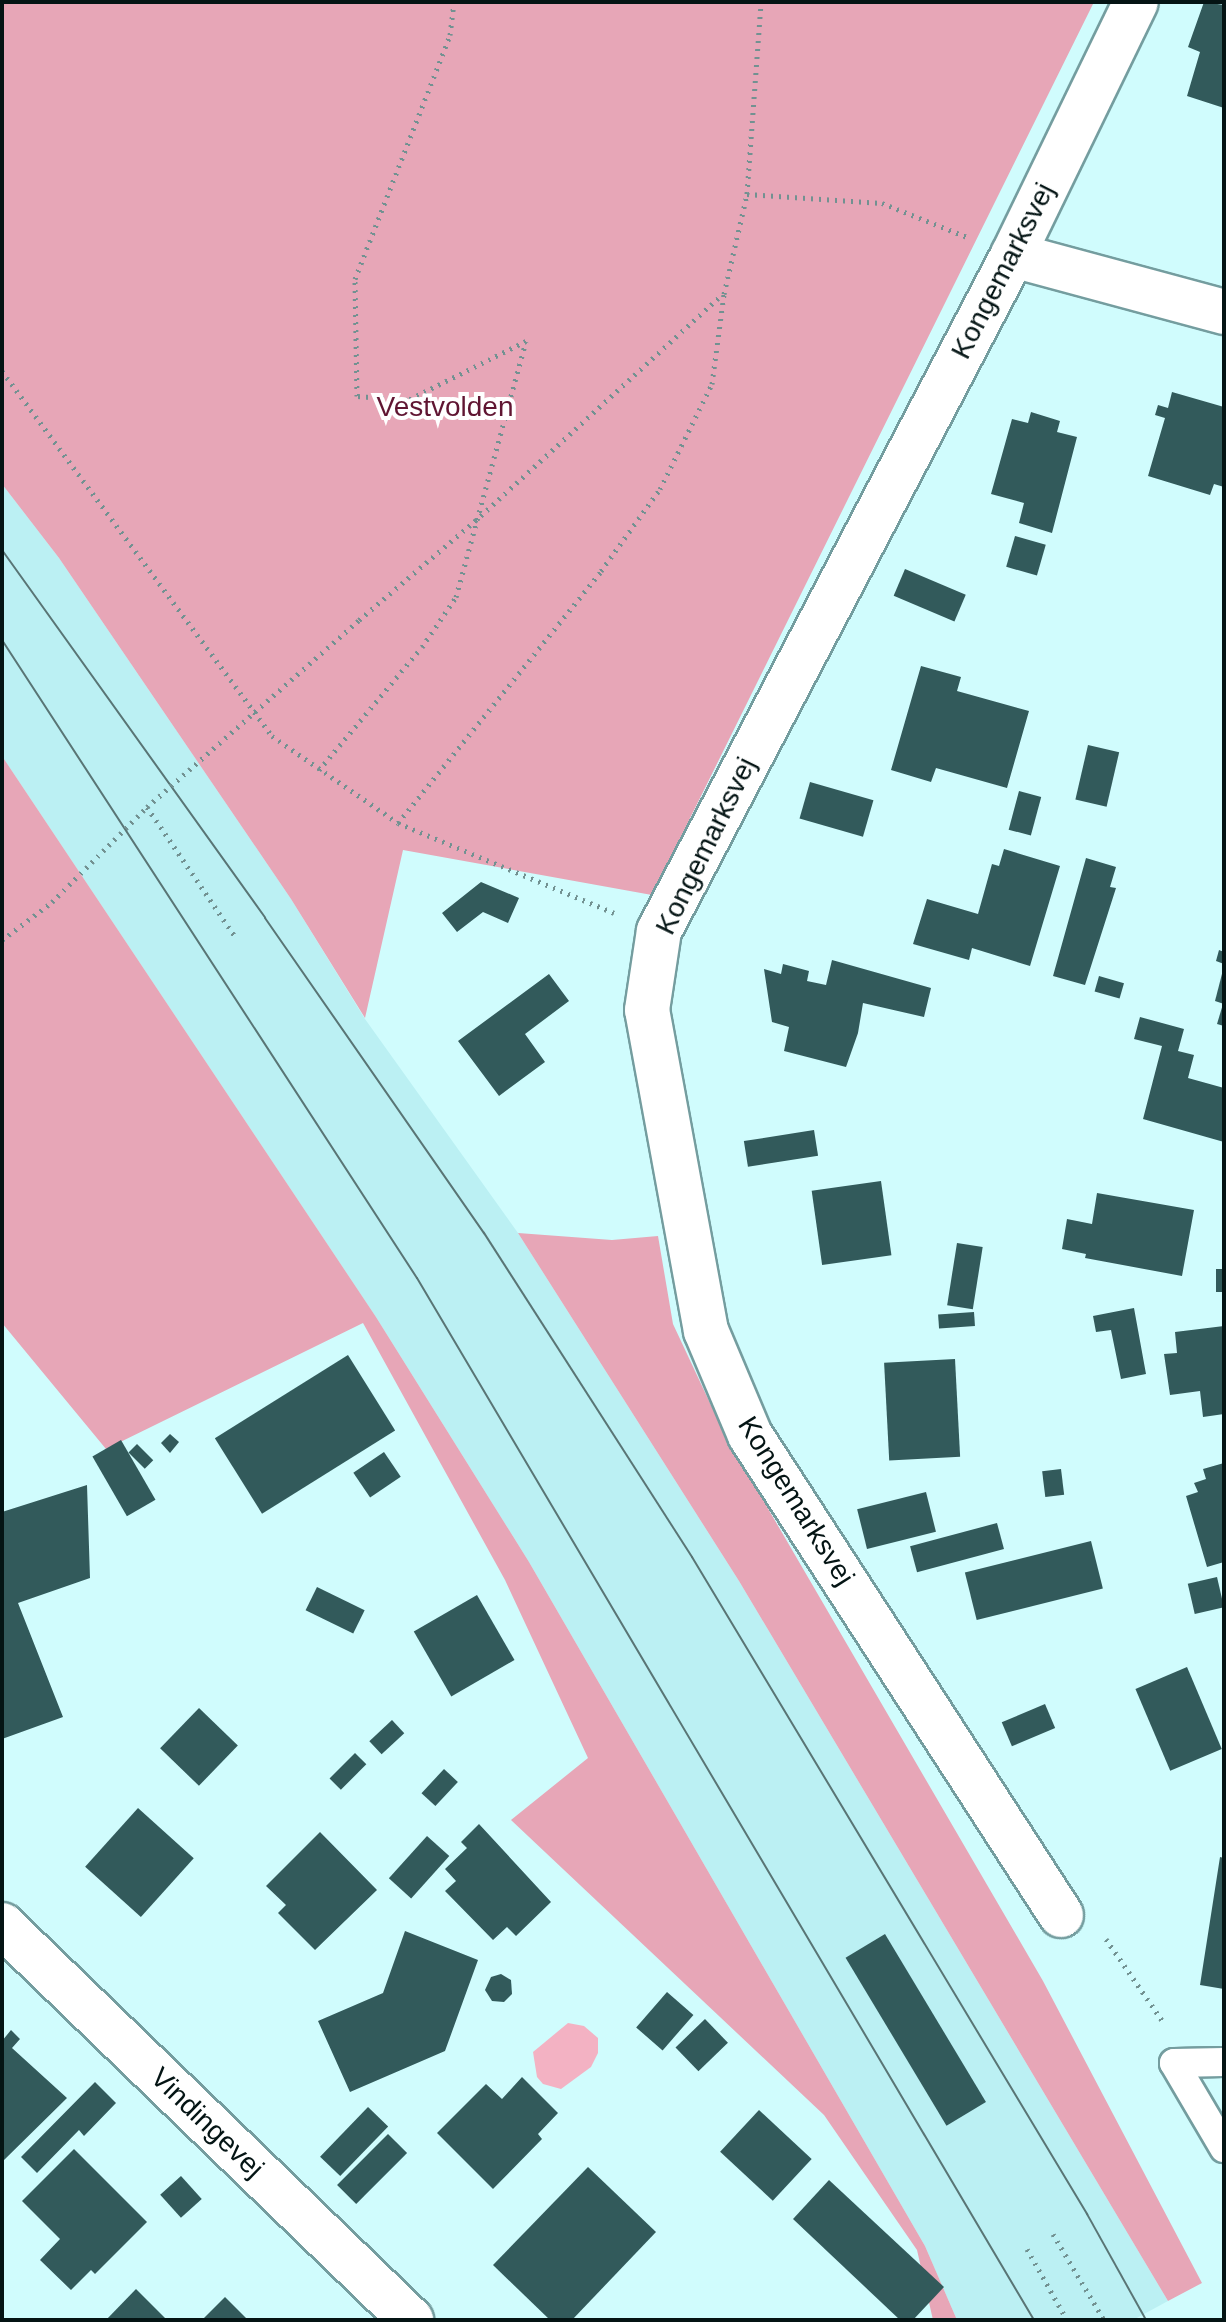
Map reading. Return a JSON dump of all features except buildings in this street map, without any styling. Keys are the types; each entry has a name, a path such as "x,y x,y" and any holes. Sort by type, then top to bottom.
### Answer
{"street":[{"name":"Kongemarksvej","path":"1061,1915 750,1435 706,1331 647,1010 659,931 1013,255 1136,2"},
{"path":"1013,255 1224,312"},
{"name":"Vindingevej","path":"2,1925 411,2320"}],"lane":[{"path":"1224,2062 1174,2063 1224,2148"}],"path":[{"path":"319,770 422,647 456,597 526,341 408,400 357,396 355,279 450,35 454,2"},
{"path":"398,823 601,571 660,489 712,384 724,294 747,194 761,2"},
{"path":"747,194 882,203 1013,255"},
{"path":"2,940 52,902 147,807 475,521 724,294"},
{"path":"2,371 272,736 398,823 659,931"},
{"path":"147,807 236,938"},
{"path":"1107,1940 1164,2024"},
{"path":"1053,2234 1104,2320"},
{"path":"1027,2249 1067,2320"}],"shaded area":[{"path":"2,484 59,558 291,899 365,1019 518,1233 739,1581 1168,2301 1133,2320 957,2320 925,2246 529,1562 376,1317 2,756"},
{"path":"568,2023 584,2026 598,2038 598,2053 591,2067 561,2089 543,2084 537,2077 533,2052"}],"green space":[{"name":"Vestvolden","path":"2,2 1094,2 652,895 403,850 365,1018 291,899 59,558 2,484"},
{"path":"2,756 376,1317 529,1562 925,2246 957,2320 933,2320 917,2250 824,2115 511,1820 588,1758 505,1580 363,1323 106,1449 2,1323"},
{"path":"518,1233 612,1240 658,1236 673,1324 724,1433 1043,1981 1202,2283 1168,2301 739,1581"}],"tram line":[{"path":"2,550 265,918 484,1233 692,1557 1087,2214 1146,2320"},
{"path":"2,640 417,1278 1034,2320"}]}
